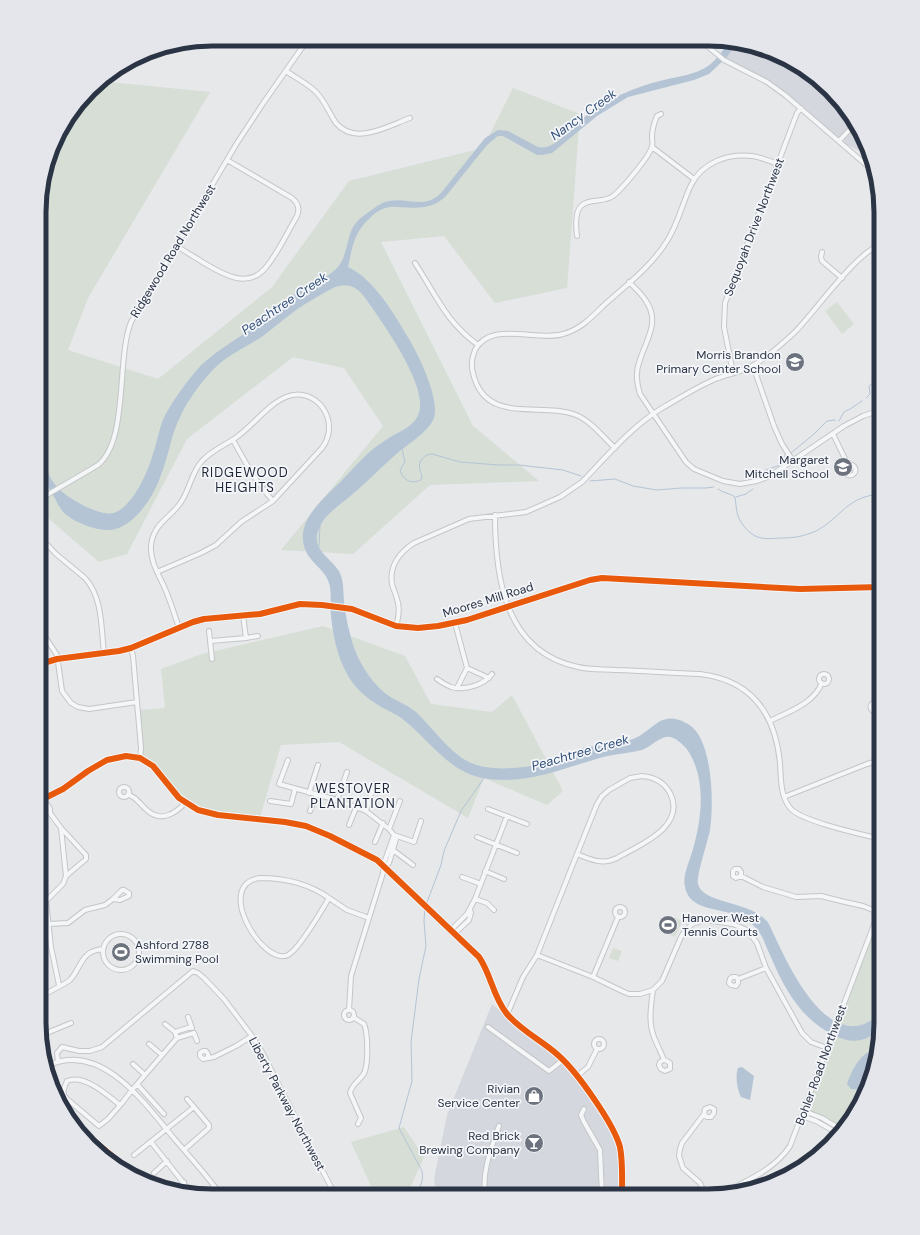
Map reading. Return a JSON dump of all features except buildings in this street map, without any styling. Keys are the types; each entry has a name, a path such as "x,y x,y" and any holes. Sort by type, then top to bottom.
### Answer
{"street":[{"name":"Ridgewood Road Northwest","path":"46,496 98,465 110,451 117,428 124,354 129,327 133,317 227,160 264,102 303,46"},
{"path":"708,46 732,65 767,82 801,108 867,166"},
{"path":"286,71 317,93 336,123 349,132 368,134 410,118"},
{"name":"Sequoyah Drive Northwest","path":"733,373 724,327 724,303 797,113 801,108"},
{"path":"577,236 576,224 578,211 581,206 613,196 642,163 652,147 653,127 657,116 661,114"},
{"path":"839,141 852,128"},
{"path":"652,147 694,179"},
{"path":"615,448 588,422 575,415 564,412 509,408 490,400 479,388 473,373 472,359 478,345 486,338 497,334 551,336 571,332 585,323 652,260 667,241 676,225 694,179 708,165 717,160 726,158 752,156 778,164"},
{"path":"176,245 216,270 235,278 245,279 255,276 264,270 269,263 297,216 297,205 292,198 227,160"},
{"path":"396,626 399,610 397,598 392,585 392,576 395,563 402,552 414,543 461,522 478,517 526,512 560,497 582,482 635,427 653,414 704,384 753,366 779,346 796,331 842,278 874,247"},
{"path":"822,252 822,261 842,278"},
{"path":"415,263 449,319 462,333 478,345"},
{"path":"629,282 646,301 652,315 652,330 638,363 637,377 640,394 690,466 698,472 723,481 740,484 757,481 770,476 854,421 874,413"},
{"path":"753,366 774,426 782,444 793,460"},
{"path":"157,572 210,548 221,541 241,522 273,501 326,443 330,435 329,418 326,411 318,402 308,397 298,395 287,396 272,406 233,440 212,452 202,461 194,472 180,504 156,530 152,540 151,550 157,572 167,593 179,628"},
{"path":"833,434 848,465"},
{"path":"233,440 251,473 262,489 273,501"},
{"path":"495,516 497,566 508,606 516,624 527,639 541,652 557,660 583,668 700,674 718,677 734,684 749,694 761,706 770,721 778,744 784,797 791,808 803,817 874,837"},
{"path":"46,544 90,584 99,607 104,653"},
{"name":"Moores Mill Road","path":"46,662 57,659 132,648 193,622 204,619 260,614 300,604 352,609 396,626 418,628 455,623 590,580 602,578 800,589 874,587"},
{"path":"243,615 246,638"},
{"path":"455,623 467,668 457,688"},
{"path":"209,631 212,659"},
{"path":"211,642 258,636"},
{"path":"46,638 57,655 62,691 68,700 75,706 89,709 137,702"},
{"path":"132,648 141,748 140,758"},
{"path":"437,679 451,687 457,688 470,686 490,676 467,668"},
{"path":"770,721 810,701 817,694 822,683"},
{"path":"67,786 107,760 126,756 140,758 153,766 174,794 184,803 198,810 218,815 285,822 306,826 358,849 377,860 475,953 482,962 497,998 506,1014 563,1060 577,1076 597,1105 617,1139 620,1152 622,1189"},
{"path":"288,760 278,784 337,800 366,811 383,823 395,835 414,842 421,821"},
{"path":"784,797 874,762"},
{"path":"309,793 318,765"},
{"path":"337,800 347,772"},
{"path":"506,1014 523,978 537,955 577,854 597,804 602,796 609,790 630,778 642,776 657,780 668,789 673,800 673,812 669,824 660,832 610,861 596,862 577,854"},
{"path":"366,811 374,784"},
{"path":"46,798 63,789"},
{"path":"270,801 291,804 295,789"},
{"path":"128,794 138,799 149,812 158,816 173,814 184,803"},
{"path":"310,811 316,794"},
{"path":"389,829 400,800"},
{"path":"46,805 61,828 86,855 86,859 66,876"},
{"path":"349,825 356,808"},
{"path":"488,809 527,824"},
{"path":"452,932 468,920 471,913 470,909 507,816"},
{"path":"375,842 383,823"},
{"path":"59,986 51,947 46,901 63,884 66,876 61,828"},
{"path":"385,868 390,863 395,835"},
{"path":"353,1017 349,1020 345,1018 345,1012 349,1010 351,976 385,868 384,863 395,835"},
{"path":"477,837 517,853"},
{"path":"393,850 413,865"},
{"path":"485,871 504,879"},
{"path":"462,876 481,884"},
{"path":"741,876 763,887 796,897 821,896 863,906 874,910"},
{"path":"329,898 315,921 292,951 287,955 281,956 272,953 253,933 244,918 240,899 243,890 248,883 257,879 284,879 300,883 316,890 329,898 347,910 369,918"},
{"path":"475,898 487,903 494,910"},
{"path":"48,924 68,923 85,910 105,905 113,899"},
{"path":"593,977 618,918"},
{"path":"664,1060 654,1038 650,1015 654,990 665,977 684,932 692,924 710,920 733,924 747,930 753,936 766,968 802,1033 811,1042 827,1048"},
{"name":"Bohler Road Northwest","path":"734,1187 760,1174 774,1164 784,1155 790,1146 874,922"},
{"path":"117,934 125,934 132,936 137,942 140,948 140,956 132,967 125,970 118,970 106,962 103,956 103,949 106,942 111,937 117,934"},
{"path":"46,993 70,981 84,958 92,952 103,949"},
{"path":"537,955 593,977 628,994 640,994 654,990"},
{"path":"738,979 766,968"},
{"name":"Liberty Parkway Northwest","path":"58,1062 57,1053 62,1047 90,1052 102,1047 192,971 198,973 224,999 262,1052 332,1189"},
{"path":"349,1010 353,1012 353,1017 364,1024 366,1035 366,1068 363,1075 352,1086 350,1092 361,1118 358,1124"},
{"path":"188,1017 197,1042"},
{"path":"46,1033 71,1023"},
{"path":"165,1024 175,1032 177,1038"},
{"path":"175,1032 191,1027"},
{"path":"488,1027 549,1072 563,1060"},
{"path":"120,1106 104,1092 83,1081 67,1081 63,1090 63,1095 98,1126 108,1119 120,1106 177,1038 194,1033"},
{"path":"208,1057 214,1057 252,1036"},
{"path":"149,1044 162,1055"},
{"path":"577,1076 588,1067 597,1049"},
{"path":"51,1064 75,1060 91,1063 114,1076 132,1090 216,1189"},
{"path":"133,1064 145,1075"},
{"path":"137,1084 164,1114"},
{"path":"184,1150 210,1128 188,1099"},
{"path":"134,1155 194,1107"},
{"path":"584,1109 581,1115 600,1150 602,1189"},
{"path":"804,1111 822,1118 837,1127"},
{"path":"703,1189 700,1183 683,1168 679,1156 682,1143 704,1114"},
{"path":"802,1116 816,1121 834,1131"},
{"path":"484,1189 486,1166 499,1126"},
{"path":"151,1142 188,1188"},
{"path":"154,1173 167,1161"},
{"path":"179,1186 184,1182"}],"shaded area":[{"path":"730,47 741,49 782,63 809,80 833,102 840,111 857,138 863,152 839,141 801,108 758,77 726,58"},
{"path":"109,82 210,92 88,298 68,350 158,379 272,287 349,181 483,148 513,88 580,114 567,288 495,303 444,236 381,242 473,426 539,481 430,485 353,554 281,550 383,426 344,368 293,357 187,439 127,554 99,562 46,516 46,386 48,384 46,384 46,201 49,179 55,158 68,129 87,102"},
{"path":"837,302 854,324 842,334 825,311"},
{"path":"323,626 405,656 431,704 492,712 512,695 563,791 547,805 484,778 468,818 339,742 281,745 259,821 211,815 184,806 146,762 138,759 142,750 138,710 165,708 161,669 202,654"},
{"path":"668,915 682,921 675,937 661,931"},
{"path":"872,934 874,935 874,1034 871,1056 865,1077 857,1097 838,1127 805,1110"},
{"path":"613,948 622,951 618,961 609,958"},
{"path":"492,1004 560,1057 592,1099 618,1145 623,1189 436,1189 434,1179 447,1115"},
{"path":"404,1127 424,1157 410,1189 372,1189 351,1142"}],"water":[{"path":"725,47 734,48 727,57 709,74 694,80 628,97 597,116 552,153 537,155 503,136 498,136 487,145 441,201 423,207 393,207 382,209 365,223 354,241 348,267 367,280 383,298 409,339 428,378 434,400 434,418 422,434 394,456 360,488 330,513 320,526 317,538 320,549 340,573 343,583 345,612 353,645 368,675 385,693 416,712 448,746 469,762 499,768 533,766 552,761 583,748 615,744 633,739 658,722 671,718 688,724 696,732 703,743 710,772 712,804 710,830 700,866 698,884 702,891 709,896 741,906 762,916 769,924 802,988 827,1016 841,1024 856,1026 866,1023 874,1018 874,1034 864,1039 852,1041 840,1038 821,1028 802,1011 787,990 762,937 753,925 736,915 697,904 687,894 684,882 699,824 701,798 700,785 693,759 686,748 677,740 670,737 663,738 642,750 603,757 559,771 529,778 498,780 483,778 471,775 450,763 403,719 376,704 364,695 346,672 340,659 334,638 329,583 327,578 306,552 303,536 305,526 309,517 322,499 369,452 413,423 419,414 420,408 416,384 403,357 369,303 357,289 347,285 333,288 324,293 299,308 263,336 229,357 212,371 194,393 181,415 158,483 148,501 142,510 127,524 119,528 104,530 76,521 61,509 46,485 46,469 58,488 81,504 99,512 114,513 121,510 133,497 143,481 155,449 165,415 195,372 214,354 250,330 286,300 321,280 336,269 340,265 353,227 365,215 387,201 403,200 422,202 435,198 441,193 485,138 498,130 508,131 538,147 550,146 556,143 582,119 601,105 642,86 703,69 720,55"},
{"path":"872,1050 860,1090 851,1089 847,1084 855,1066 862,1057"},
{"path":"742,1067 754,1076 750,1100 741,1097 738,1090 737,1071 738,1068"}],"waterway":[{"path":"866,398 870,394 869,386 874,382"},
{"path":"839,421 844,412 862,401"},
{"path":"791,453 827,421 835,420"},
{"path":"402,449 405,462 400,470 401,474 403,477 412,482 422,479 419,467 422,459 429,454 460,462 519,465 563,470 581,476"},
{"path":"762,472 787,461 784,456 786,455"},
{"path":"590,481 615,479 633,486 657,490 714,487"},
{"path":"718,489 735,497 738,516 746,529 755,536 767,539 795,537 812,533 832,520 852,503 874,495"},
{"path":"736,497 746,494 753,489"},
{"name":"Peachtree Creek","path":"319,546 320,525"},
{"path":"426,905 441,865 444,851 461,811 484,778"},
{"path":"419,1189 422,1181 422,1171 399,1128 412,1081 411,1042 419,979 426,946 424,921 425,908"}],"cycle path":[{"path":"46,662 57,659 119,651 131,648 193,622 204,619 260,614 300,604 352,609 396,626 418,628 438,626 467,620 590,580 602,578 800,589 874,587"},
{"path":"46,798 63,789 88,771 107,760 126,756 140,758 153,766 179,798 198,810 218,815 285,822 306,826 330,836 377,860 479,957 498,1000 507,1014 525,1031 559,1056 585,1086 603,1112 620,1147 622,1189"},
{"path":"101,1146 108,1153"}],"place":[{"name":"Morris Brandon Primary Center School","path":"795,362"},
{"name":"Margaret Mitchell School","path":"843,467"},
{"name":"Hanover West Tennis Courts","path":"668,925"},
{"name":"Ashford 2788 Swimming Pool","path":"121,952"},
{"name":"Rivian Service Center","path":"534,1096"},
{"name":"Red Brick Brewing Company","path":"534,1143"}],"district":[{"name":"RIDGEWOOD HEIGHTS","path":"245,480"},
{"name":"WESTOVER PLANTATION","path":"353,796"}],"water label":[{"name":"Nancy Creek","path":"583,114"}]}
